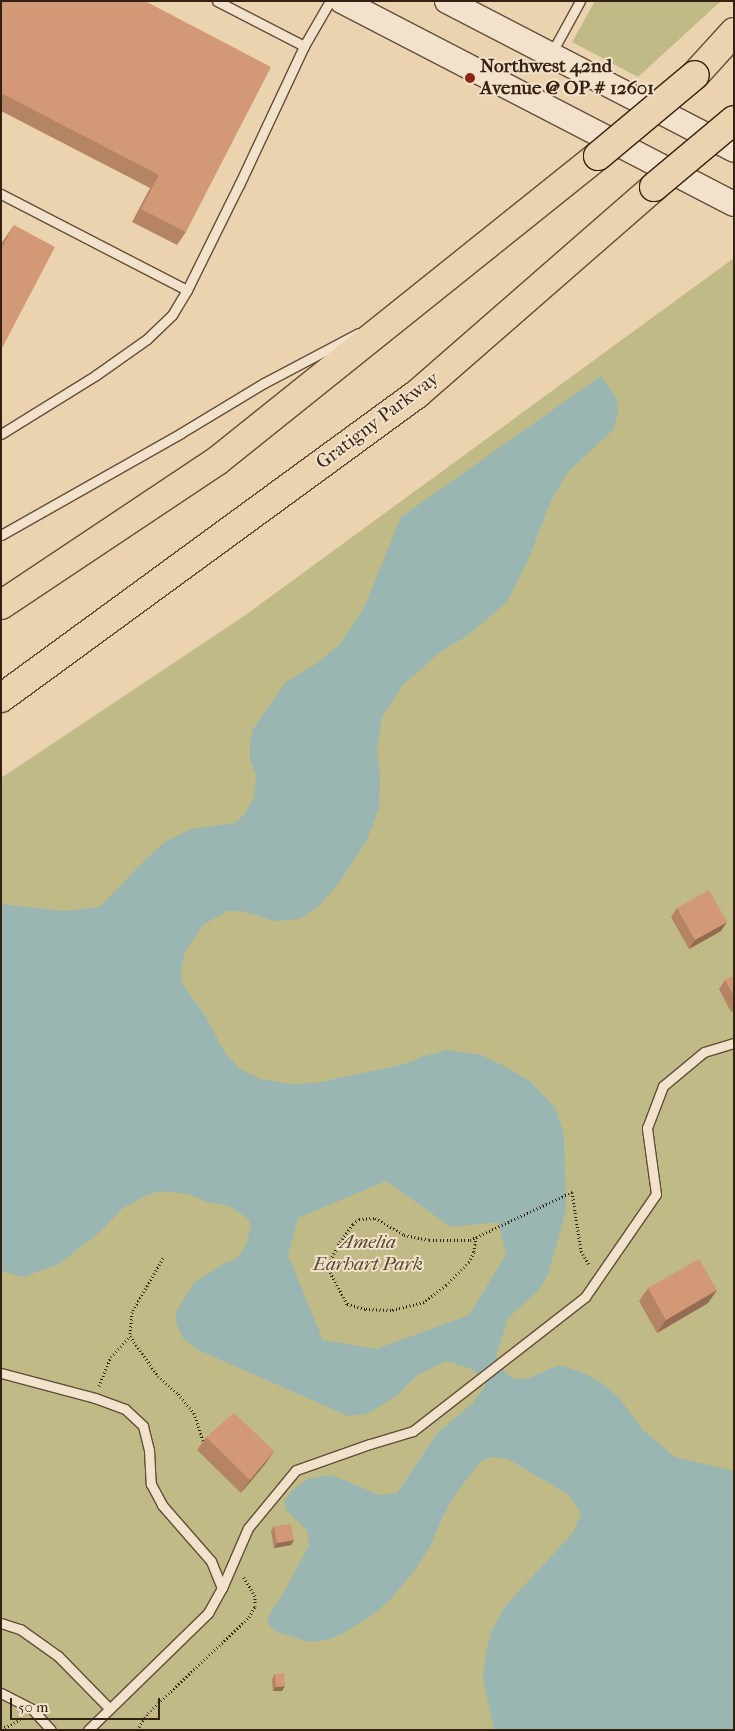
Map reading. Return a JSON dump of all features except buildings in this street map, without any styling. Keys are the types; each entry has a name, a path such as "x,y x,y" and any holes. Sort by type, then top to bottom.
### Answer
{"highway":[{"path":"696,75 734,32"},
{"path":"1,606 218,461 421,300 734,42"},
{"name":"Gratigny Parkway","path":"1,698 417,394 654,187 734,120"}],"main road":[{"path":"342,1 734,204"},
{"path":"447,1 734,150"}],"lane":[{"path":"217,1 304,46"},
{"path":"1,434 96,375 147,339 172,315 186,290 304,46 330,1"},
{"path":"550,55 580,1"},
{"path":"1,194 186,290"},
{"path":"1,535 181,434 264,382 421,300"},
{"path":"88,1730 208,1613 222,1588 248,1528 296,1470 412,1431 586,1297 656,1194 647,1128 663,1086 704,1052 734,1043"},
{"path":"1,1373 95,1398 125,1410 143,1426 149,1450 151,1484 162,1505 211,1561 222,1588"},
{"path":"1,1623 20,1629 58,1656 109,1708"},
{"path":"1,1693 32,1709 51,1730"}],"path":[{"path":"476,1237 474,1252 469,1262 446,1285 424,1302 391,1310 365,1309 347,1304 329,1270 332,1257 340,1242 359,1219 375,1218 404,1235 429,1240 470,1240 476,1237 498,1229 572,1192 582,1251 591,1270 601,1275"},
{"path":"95,1398 111,1357 130,1336 132,1312 163,1258"},
{"path":"130,1336 158,1376 194,1413 204,1444"},
{"path":"137,1730 148,1713 249,1617 255,1606 255,1596 242,1574 242,1542"},
{"path":"1,1728 11,1725 32,1709"}],"green space":[{"path":"595,1 721,1 638,77 572,42"},
{"name":"Amelia Earhart Park","path":"734,258 734,1730 1,1730 1,778 244,616"}],"water":[{"path":"601,376 617,399 618,414 613,430 567,473 550,503 528,560 507,602 468,635 439,653 402,686 382,718 377,749 380,776 379,808 367,840 341,880 321,904 300,919 274,921 243,911 227,911 203,925 185,952 181,971 182,983 206,1017 225,1053 240,1069 261,1079 289,1084 316,1083 405,1064 424,1056 447,1050 481,1055 504,1066 530,1081 555,1107 564,1134 566,1211 548,1275 539,1290 508,1318 496,1356 505,1372 514,1379 529,1378 559,1365 582,1372 602,1383 620,1399 643,1430 675,1457 734,1471 734,1730 494,1730 483,1678 486,1651 492,1630 506,1605 572,1534 581,1514 569,1495 508,1459 493,1457 480,1462 455,1495 442,1518 431,1545 415,1570 390,1600 370,1617 342,1634 327,1640 309,1642 275,1631 267,1622 309,1545 307,1530 287,1511 284,1501 292,1491 307,1479 332,1475 379,1495 397,1493 438,1432 472,1404 486,1385 483,1377 471,1369 447,1361 419,1374 396,1396 377,1408 366,1414 348,1416 196,1349 182,1337 175,1319 177,1310 194,1283 240,1255 247,1243 251,1225 247,1218 229,1206 207,1202 189,1194 160,1191 145,1196 123,1208 100,1232 59,1264 23,1277 1,1271 1,904 64,911 100,907 166,841 191,829 235,823 245,814 254,797 256,775 250,760 250,743 253,729 285,683 316,664 341,643 363,610 401,517","holes":["386,1181 451,1227 498,1222 506,1255 469,1315 376,1349 323,1340 288,1255 298,1218"]}],"place":[{"name":"Northwest 42nd Avenue @ OP # 12601","path":"470,78"}]}
